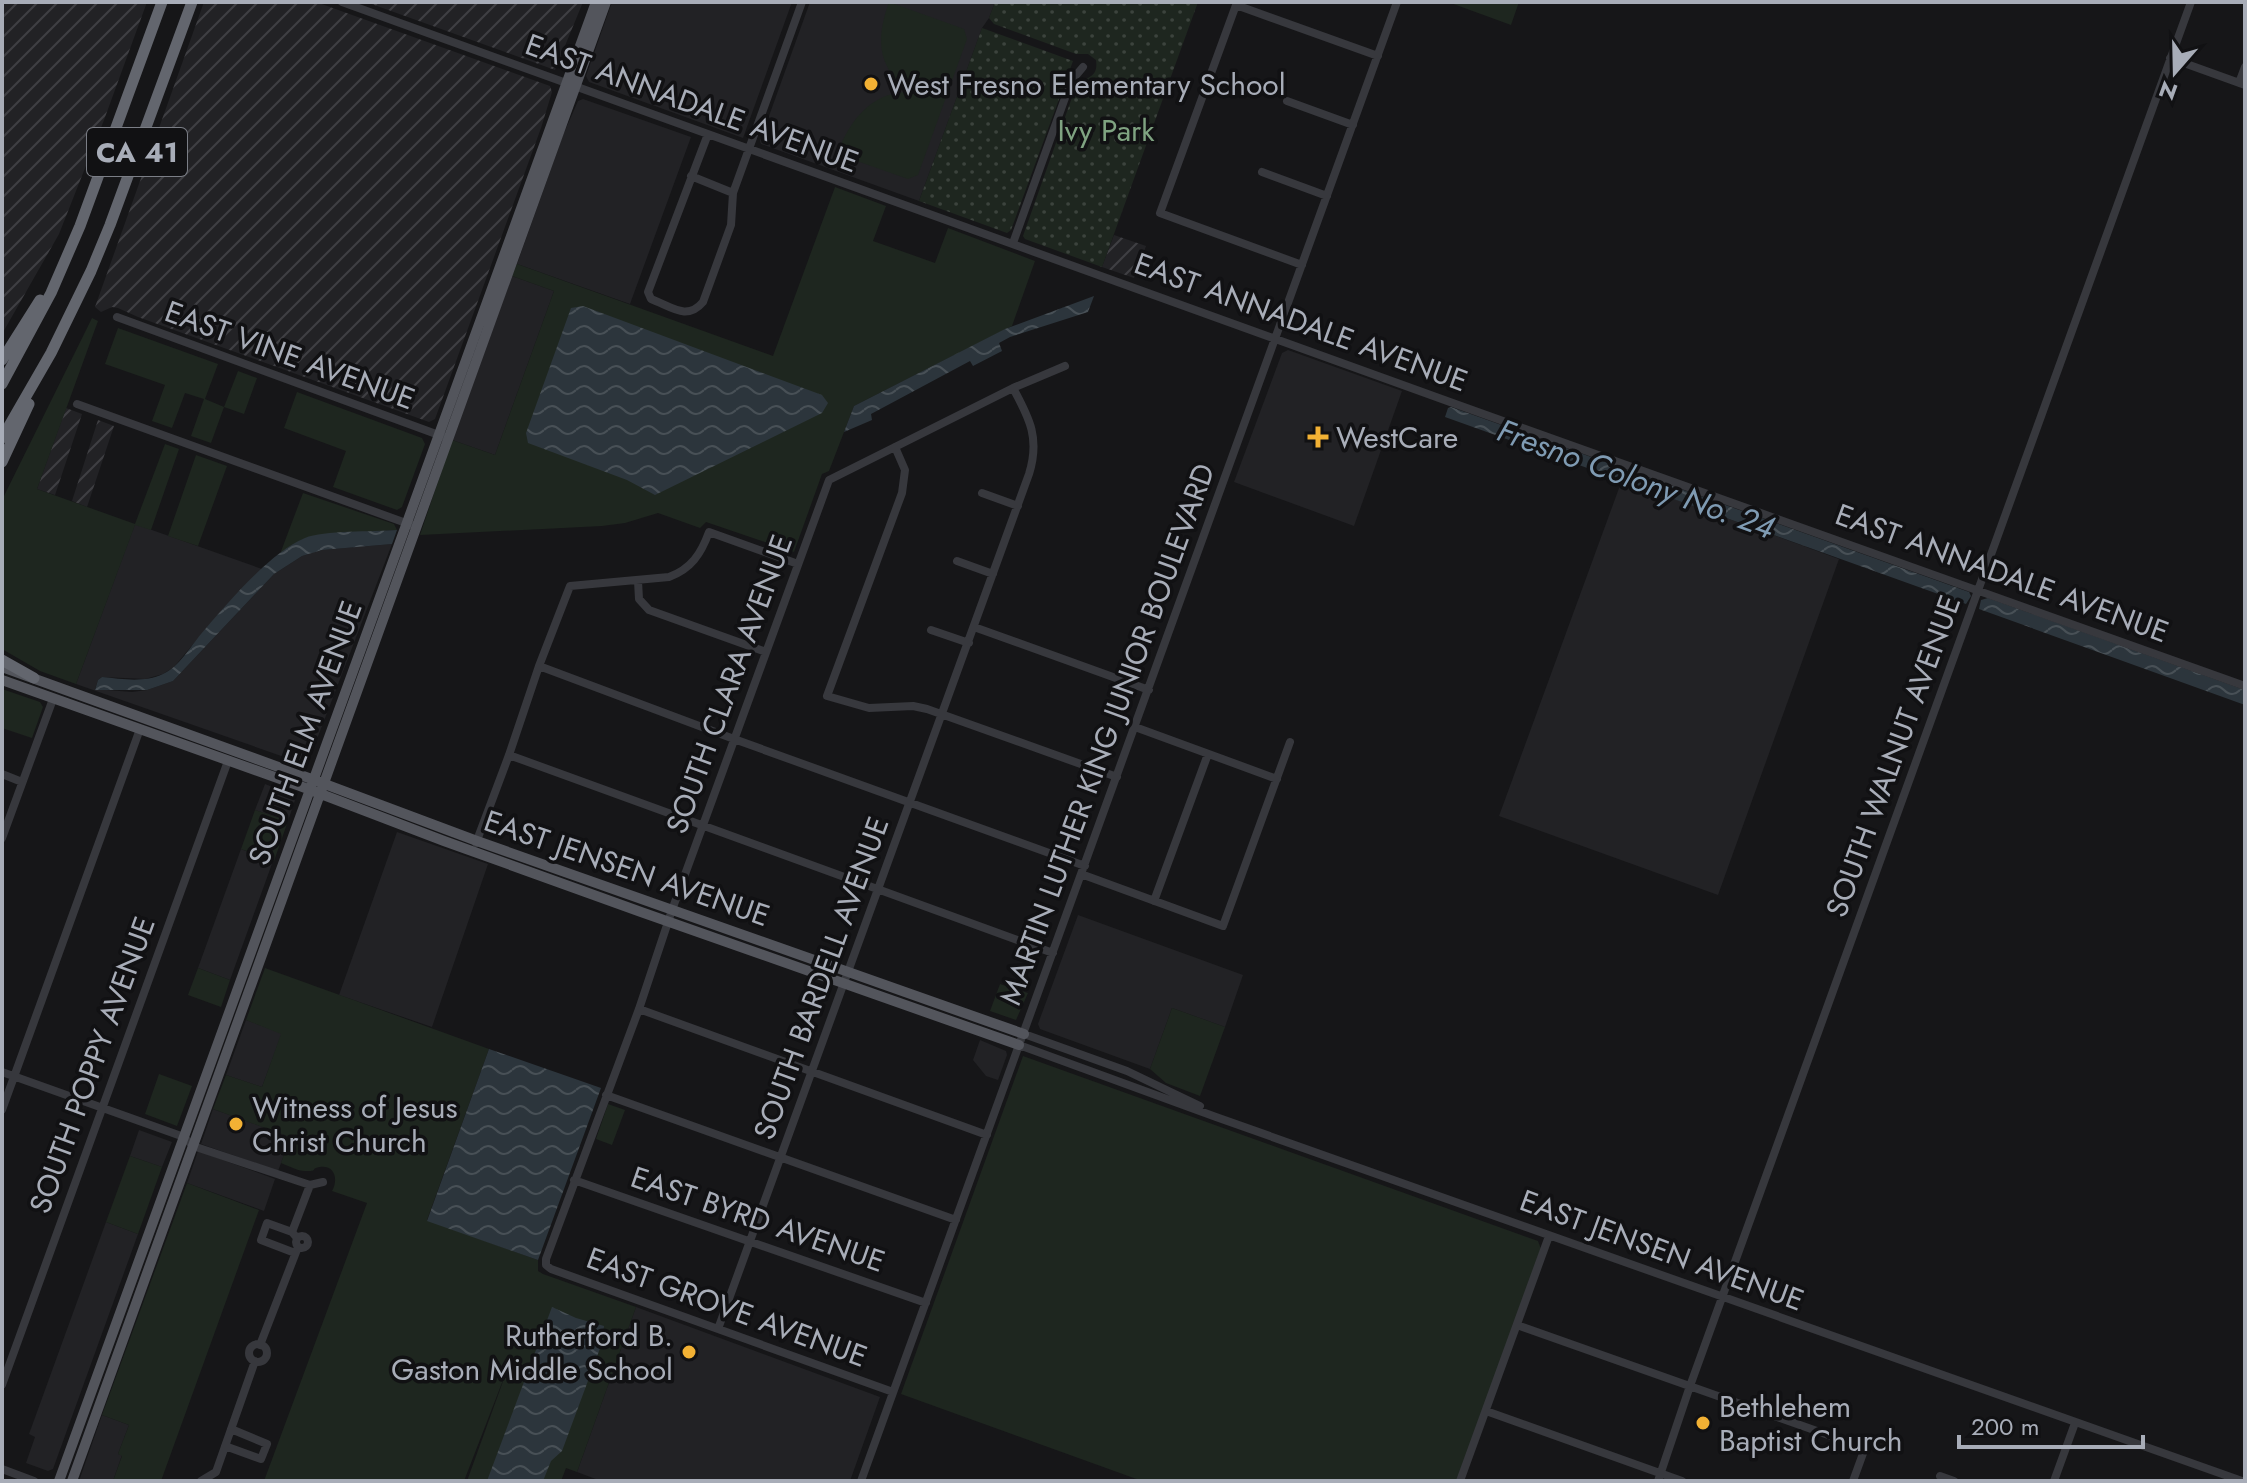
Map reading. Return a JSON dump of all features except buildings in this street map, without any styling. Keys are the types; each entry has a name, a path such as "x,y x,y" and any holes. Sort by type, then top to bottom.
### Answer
{"highway":[{"name":"CA 41","path":"2,384 66,259 162,2"},
{"name":"CA 41","path":"2,438 51,353 91,271 192,2"},
{"path":"2,360 66,259"},
{"path":"2,462 51,353"},
{"path":"2,660 34,678"}],"main road":[{"name":"SOUTH ELM AVENUE","path":"571,85 596,2"},
{"name":"SOUTH ELM AVENUE","path":"72,1481 442,437 571,85 606,2"},
{"name":"EAST JENSEN AVENUE","path":"2,667 186,733 317,787 668,922 1024,1034"},
{"name":"EAST JENSEN AVENUE","path":"2,680 228,761 317,787"},
{"path":"53,699 61,695 87,703 100,702"},
{"path":"140,729 150,728 173,736 186,733"},
{"name":"SOUTH ELM AVENUE","path":"59,1481 184,1137 317,787"},
{"name":"EAST JENSEN AVENUE","path":"475,846 672,910 1019,1045"}],"street":[{"name":"EAST ANNADALE AVENUE","path":"342,2 2245,686"},
{"path":"708,134 648,292 651,299 687,313 703,302 730,229 733,193 802,2"},
{"name":"MARTIN LUTHER KING JUNIOR BOULEVARD","path":"861,1481 1397,2"},
{"name":"SOUTH WALNUT AVENUE","path":"1659,1477 2191,2"},
{"path":"1302,265 1160,213 1236,5 1378,56"},
{"path":"2170,58 2242,84 2245,67"},
{"path":"1013,243 1065,98 1073,79 1083,67"},
{"path":"1287,101 1353,125"},
{"path":"1262,172 1327,196"},
{"path":"691,176 733,193"},
{"name":"EAST VINE AVENUE","path":"117,317 442,437"},
{"path":"1065,366 1013,388 895,447 905,470 902,493 827,696 869,708 913,706 1117,777"},
{"name":"SOUTH BARDELL AVENUE","path":"718,1329 1033,461 1034,437 1013,388"},
{"path":"77,404 412,525"},
{"name":"SOUTH CLARA AVENUE","path":"546,1265 574,1180 639,1009 672,910 829,480 895,447"},
{"path":"982,493 1018,506"},
{"path":"475,846 570,586 669,577 685,569 701,551 709,532 798,564"},
{"path":"957,561 993,574"},
{"path":"638,581 639,599 649,610 766,652"},
{"path":"974,627 1149,690"},
{"path":"931,630 969,643"},
{"path":"539,666 910,803 1223,926 1290,742"},
{"path":"2,838 53,699"},
{"path":"1135,727 1277,779"},
{"path":"2,1110 140,729"},
{"path":"1154,901 1208,754"},
{"path":"509,755 1053,953"},
{"name":"SOUTH POPPY AVENUE","path":"2,1385 228,761"},
{"path":"2,774 22,782"},
{"path":"639,1009 987,1135"},
{"name":"EAST JENSEN AVENUE","path":"1024,1034 1127,1071 1232,1122"},
{"name":"EAST JENSEN AVENUE","path":"1019,1045 2242,1481"},
{"path":"2,1072 184,1137 193,1146 310,1185 323,1182"},
{"path":"606,1095 956,1220"},
{"name":"EAST BYRD AVENUE","path":"574,1180 926,1303"},
{"path":"201,1481 216,1472 255,1361 261,1361 266,1354 265,1348 260,1345 296,1243 310,1185"},
{"path":"1460,1481 1549,1236"},
{"name":"EAST GROVE AVENUE","path":"546,1265 893,1392"},
{"path":"1517,1325 1865,1448 1853,1481"},
{"path":"1486,1411 1659,1477 1682,1481"},
{"path":"2054,1481 2075,1423"},
{"path":"225,1446 261,1459 267,1444 231,1429"},
{"path":"2,1469 34,1481"},
{"path":"1940,1476 1954,1481"}],"shaded area":[{"path":"2,2 147,2 59,234 2,334"},
{"path":"204,2 316,2 550,86 552,92 541,128 435,419 429,422 118,308 101,312 95,307"},
{"path":"366,2 583,2 555,70"},
{"path":"612,2 792,2 743,138 589,82 586,76"},
{"name":"West Fresno Elementary School","path":"810,2 995,2 982,28 919,201 761,144"},
{"path":"583,99 691,137 630,304 517,264 563,135 578,101"},
{"path":"1114,235 1146,246 1134,278 1102,267"},
{"path":"512,276 554,291 495,455 452,440"},
{"name":"WestCare","path":"1288,350 1402,391 1354,526 1234,482 1282,353"},
{"path":"66,408 82,414 55,495 37,489"},
{"path":"98,420 114,426 87,507 72,501"},
{"path":"1622,480 1839,559 1718,895 1499,816"},
{"path":"135,524 262,569 174,667 145,679 102,677 95,689 132,692 173,681 274,574 302,556 322,550 392,544 307,765 76,684"},
{"path":"265,784 293,795 295,800 288,821 255,810"},
{"path":"397,832 488,864 432,1027 339,995"},
{"path":"241,849 273,861 230,980 198,968"},
{"path":"1078,915 1243,975 1225,1027 1172,1008 1150,1069 1040,1029 1038,1024"},
{"path":"246,1020 282,1033 262,1087 226,1075"},
{"path":"980,1040 1006,1051 998,1080 986,1076 973,1060"},
{"path":"213,1109 291,1137 278,1171 201,1144"},
{"path":"139,1130 172,1142 162,1167 130,1156"},
{"path":"198,1151 275,1179 264,1211 187,1183"},
{"path":"106,1222 138,1234 53,1469 48,1471 26,1463 35,1437 29,1434"},
{"name":"Rutherford B. Gaston Middle School","path":"636,1307 880,1397 850,1481 601,1481 577,1472"},
{"path":"102,1415 129,1425 118,1454 122,1455 113,1481 80,1481 80,1478"}],"green space":[{"path":"889,2 964,29 967,39 918,175 908,179 837,154 848,131 863,111 882,98 907,92 890,71 882,50 882,28"},
{"name":"Ivy Park","path":"995,2 1198,2 1102,267 1023,236 1075,89 1093,75 1096,60 1088,54 1076,54 994,24 989,18"},
{"path":"1448,2 1519,2 1511,25"},
{"path":"982,28 1073,61 1011,230 1007,233 919,201"},
{"path":"835,187 886,206 873,241 935,263 948,228 1035,261 1012,326 854,406 829,471 822,474 794,552 706,522 700,528 658,513 602,526 420,535 452,440 495,455 554,291 512,276 517,264 773,356"},
{"path":"92,318 98,321 37,489 135,524 165,444 179,449 151,530 135,525 76,684 40,671 2,649 2,500"},
{"path":"118,328 218,364 205,399 224,407 211,443 191,436 204,399 185,393 172,428 152,421 165,385 105,364"},
{"path":"238,371 257,378 244,414 224,407"},
{"path":"297,392 422,438 425,444 402,507 397,510 333,487 346,451 284,428"},
{"path":"196,455 227,466 198,546 168,536"},
{"path":"303,493 394,524 397,530 321,535 301,540 280,554"},
{"path":"2,689 40,702 43,707 32,738 2,728"},
{"path":"255,810 288,821 274,861 241,849"},
{"path":"198,968 230,980 221,1007 188,995"},
{"path":"265,968 489,1049 427,1220 538,1260 538,1271 543,1274 636,1307 577,1472 566,1468 561,1481 467,1481 510,1362 464,1481 264,1481 367,1203 332,1191 335,1178 329,1168 304,1171 281,1163 290,1137 213,1109 226,1075 262,1087 281,1034 246,1020"},
{"path":"1000,984 1028,993 1016,1020 990,1011"},
{"path":"1172,1008 1225,1027 1200,1096 1166,1083 1150,1069"},
{"path":"1023,1056 1538,1241 1541,1249 1457,1481 1142,1481 901,1394"},
{"path":"159,1074 192,1086 177,1126 145,1114"},
{"path":"608,1104 625,1110 612,1145 596,1139"},
{"path":"130,1156 162,1167 138,1234 106,1222"},
{"path":"187,1183 259,1210 161,1481 113,1481 122,1456 118,1454 129,1425 102,1415"}],"water":[{"path":"1094,296 1088,312 1010,337 999,343 1002,351 973,366 970,361 871,414 872,420 844,432 854,406 1005,329"},
{"path":"583,306 822,395 828,403 822,413 655,495 627,480 528,443 526,433 571,308"},
{"name":"Fresno Colony No. 24","path":"1451,407 1969,592 1971,596 1966,604 1445,417"},
{"path":"397,530 392,544 322,550 302,556 274,574 173,681 147,690 95,690 102,677 141,679 169,671 249,581 291,545 313,535"},
{"path":"1988,598 2245,690 2245,705 1979,609 1981,600"},
{"path":"489,1049 601,1088 538,1260 427,1221"},
{"path":"552,1307 604,1326 602,1343 562,1451 551,1461 543,1481 487,1481"}],"place":[{"name":"West Fresno Elementary School","path":"871,84"},
{"name":"WestCare","path":"1318,437"},
{"name":"Witness of Jesus Christ Church","path":"236,1124"},
{"name":"Rutherford B. Gaston Middle School","path":"689,1352"},
{"name":"Bethlehem Baptist Church","path":"1703,1423"}]}
